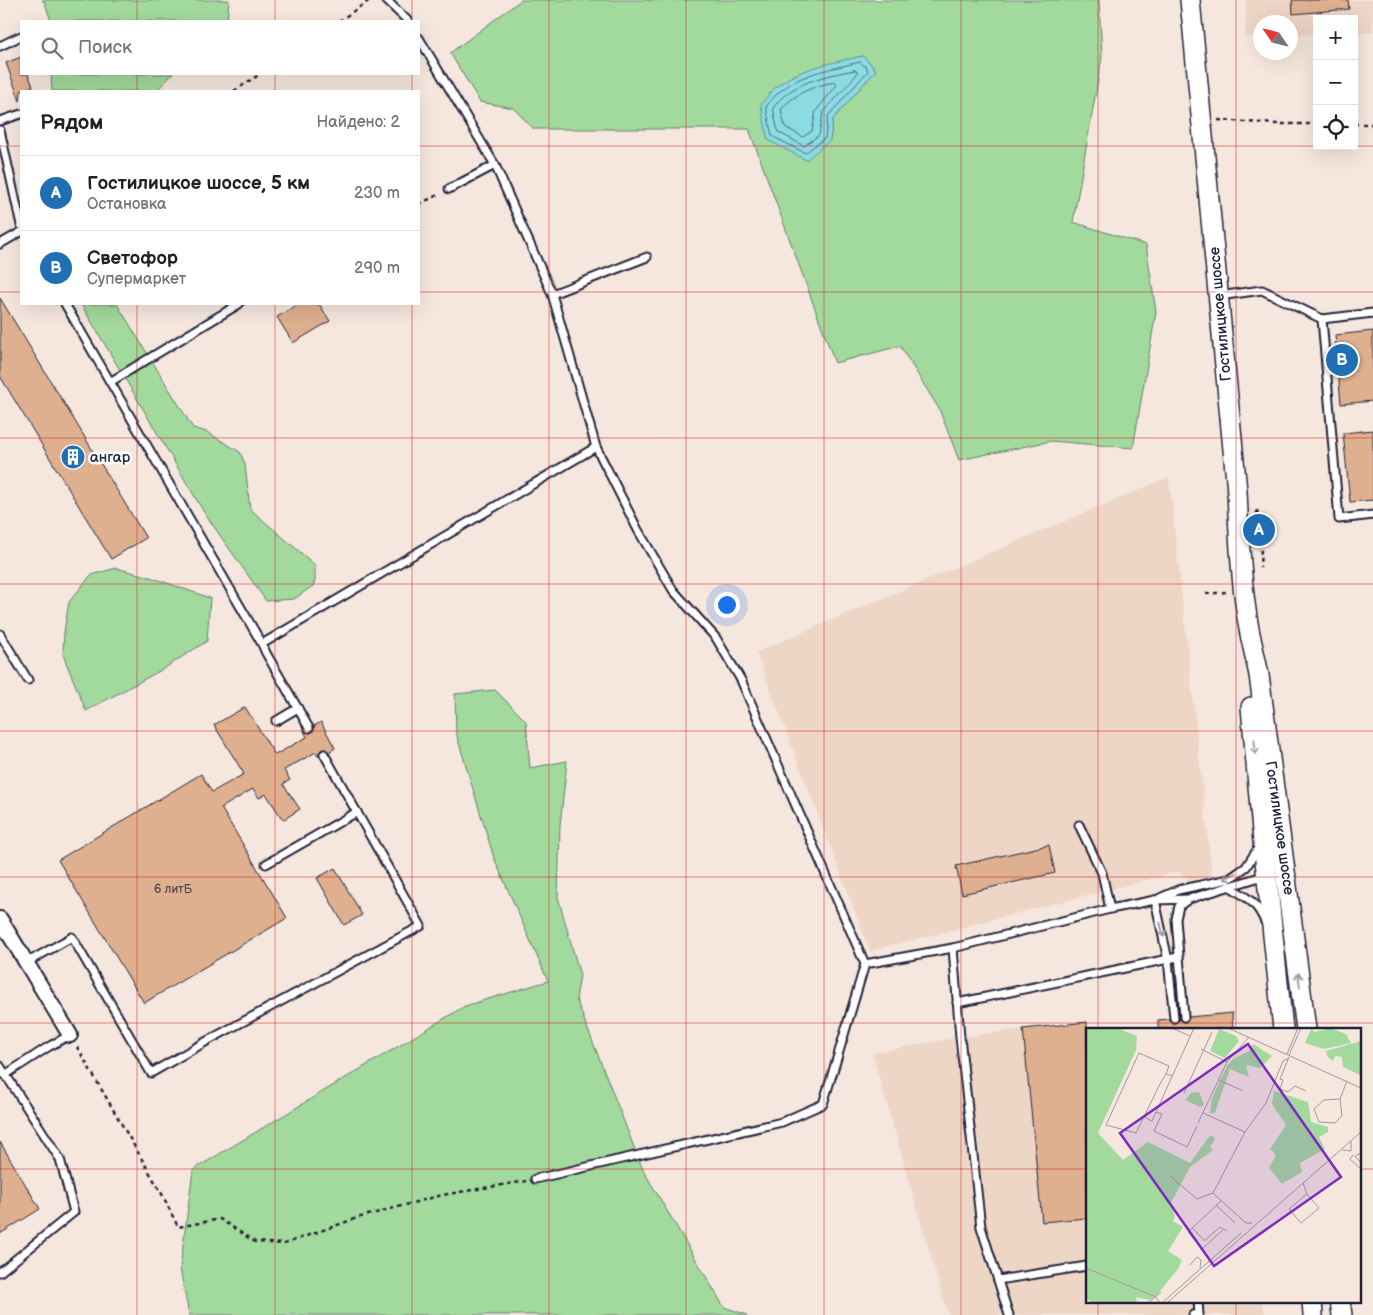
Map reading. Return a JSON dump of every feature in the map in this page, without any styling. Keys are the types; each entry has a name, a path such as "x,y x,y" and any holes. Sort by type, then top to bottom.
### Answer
{"main road":[{"name":"Гостилицкое шоссе","path":"1190,0 1237,491 1239,539 1249,628 1259,675 1306,1028"},
{"name":"Гостилицкое шоссе","path":"1249,628 1248,675 1282,1028"},
{"path":"1312,1302 1313,1315"},
{"path":"1340,1302 1342,1315"}],"street":[{"path":"0,919 70,1035"}],"lane":[{"path":"386,0 407,20"},
{"path":"0,46 20,36"},
{"path":"420,40 495,165 552,294 596,447 638,530 673,590 716,638 741,680 864,964 822,1104 782,1122 534,1179"},
{"path":"0,121 20,114"},
{"path":"0,130 20,220"},
{"path":"449,189 495,165"},
{"path":"0,244 20,233"},
{"path":"552,294 647,257"},
{"path":"1218,296 1262,290 1322,319 1373,313"},
{"path":"66,305 309,728"},
{"path":"110,382 237,305"},
{"path":"1322,319 1339,519 1373,515"},
{"path":"262,644 596,447"},
{"path":"0,634 28,680"},
{"path":"276,721 298,708"},
{"path":"26,963 72,937 151,1073 206,1041 420,926 324,754"},
{"path":"266,864 356,812"},
{"path":"1079,825 1102,873 1110,909"},
{"path":"1155,900 1178,890 1229,879 1246,866 1263,842"},
{"path":"864,964 953,948 1110,909 1155,900 1189,899 1285,868"},
{"path":"1229,886 1250,900 1262,915 1274,945"},
{"path":"1184,1018 1176,918 1179,906 1189,899"},
{"path":"1155,900 1168,960 1174,1018"},
{"path":"953,948 981,1227 1008,1315"},
{"path":"957,1002 1178,957"},
{"path":"5,1074 70,1035"},
{"path":"0,1066 60,1159 74,1212 0,1272"},
{"path":"998,1280 1086,1266"},
{"path":"1193,1315 1199,1314 1198,1302"}],"path":[{"path":"340,20 370,0"},
{"path":"236,90 258,75"},
{"path":"1202,119 1276,124 1313,124"},
{"path":"1358,124 1373,124"},
{"path":"420,204 449,189"},
{"path":"70,1035 162,1194 178,1226 220,1219 255,1242 284,1244 357,1218 442,1195 534,1179"}],"shaded area":[{"path":"1246,0 1373,0 1373,32 1358,33 1358,15 1313,15 1313,34 1298,35 1298,15 1253,15 1253,37 1245,37"},
{"path":"1169,477 1212,875 1190,880 1178,872 870,951 756,652"},
{"path":"1023,1029 1042,1222 1086,1218 1086,1302 1262,1302 1265,1315 949,1315 872,1053 960,1037"}],"green space":[{"path":"42,0 229,0 227,20 51,20 45,3"},
{"path":"521,0 1099,0 1102,57 1073,222 1146,245 1156,312 1133,448 1051,441 959,460 939,409 900,346 835,363 749,129 534,129 513,108 480,102 450,53","holes":["863,56 876,70 833,119 830,140 775,88 794,75"]},
{"path":"51,75 172,75 157,90 52,90"},
{"path":"82,305 118,305 193,428 207,432 240,452 245,464 250,509 315,565 315,581 313,586 294,599 266,601 205,514"},
{"path":"116,568 147,576 210,598 207,641 163,669 86,711 63,655 64,632 69,602 91,575"},
{"path":"495,690 526,721 530,768 567,761 560,825 558,897 580,975 576,999 643,1170 724,1307 747,1315 189,1315 180,1268 193,1170 465,1006 548,981 494,858 456,733 455,694"}],"water":[{"path":"863,56 876,70 833,119 830,140 806,160 768,140 761,105 776,87 785,80 806,70"}],"building":[{"path":"1292,0 1348,0 1349,9 1293,14"},
{"path":"20,57 20,75 28,75 33,86 20,90 20,101 6,63"},
{"name":"ангар","path":"0,298 146,538 111,559 0,376"},
{"path":"297,305 320,305 330,321 293,343 277,317"},
{"path":"1373,331 1373,401 1341,404 1335,335"},
{"path":"1373,430 1373,500 1350,502 1343,433"},
{"path":"245,707 275,755 307,737 304,731 311,733 314,730 314,726 321,722 335,748 329,752 325,749 321,750 319,757 316,752 284,770 290,780 283,784 300,809 283,820 266,794 259,798 253,789 221,808 287,918 144,1003 58,860 201,774 212,792 244,774 214,725"},
{"path":"1049,845 1055,873 962,894 956,866"},
{"path":"335,868 362,915 344,925 317,878"},
{"path":"1232,1013 1233,1028 1158,1028 1158,1020 1169,1019 1174,1023 1179,1019 1182,1022 1187,1022 1189,1017"},
{"path":"1087,1022 1086,1218 1042,1222 1023,1029"},
{"path":"0,1142 40,1209 0,1234"}],"place":[{"name":"Светофор","path":"1342,360"},
{"name":"ангар","path":"73,457"},
{"name":"Гостилицкое шоссе, 5 км","path":"1259,530"}]}
